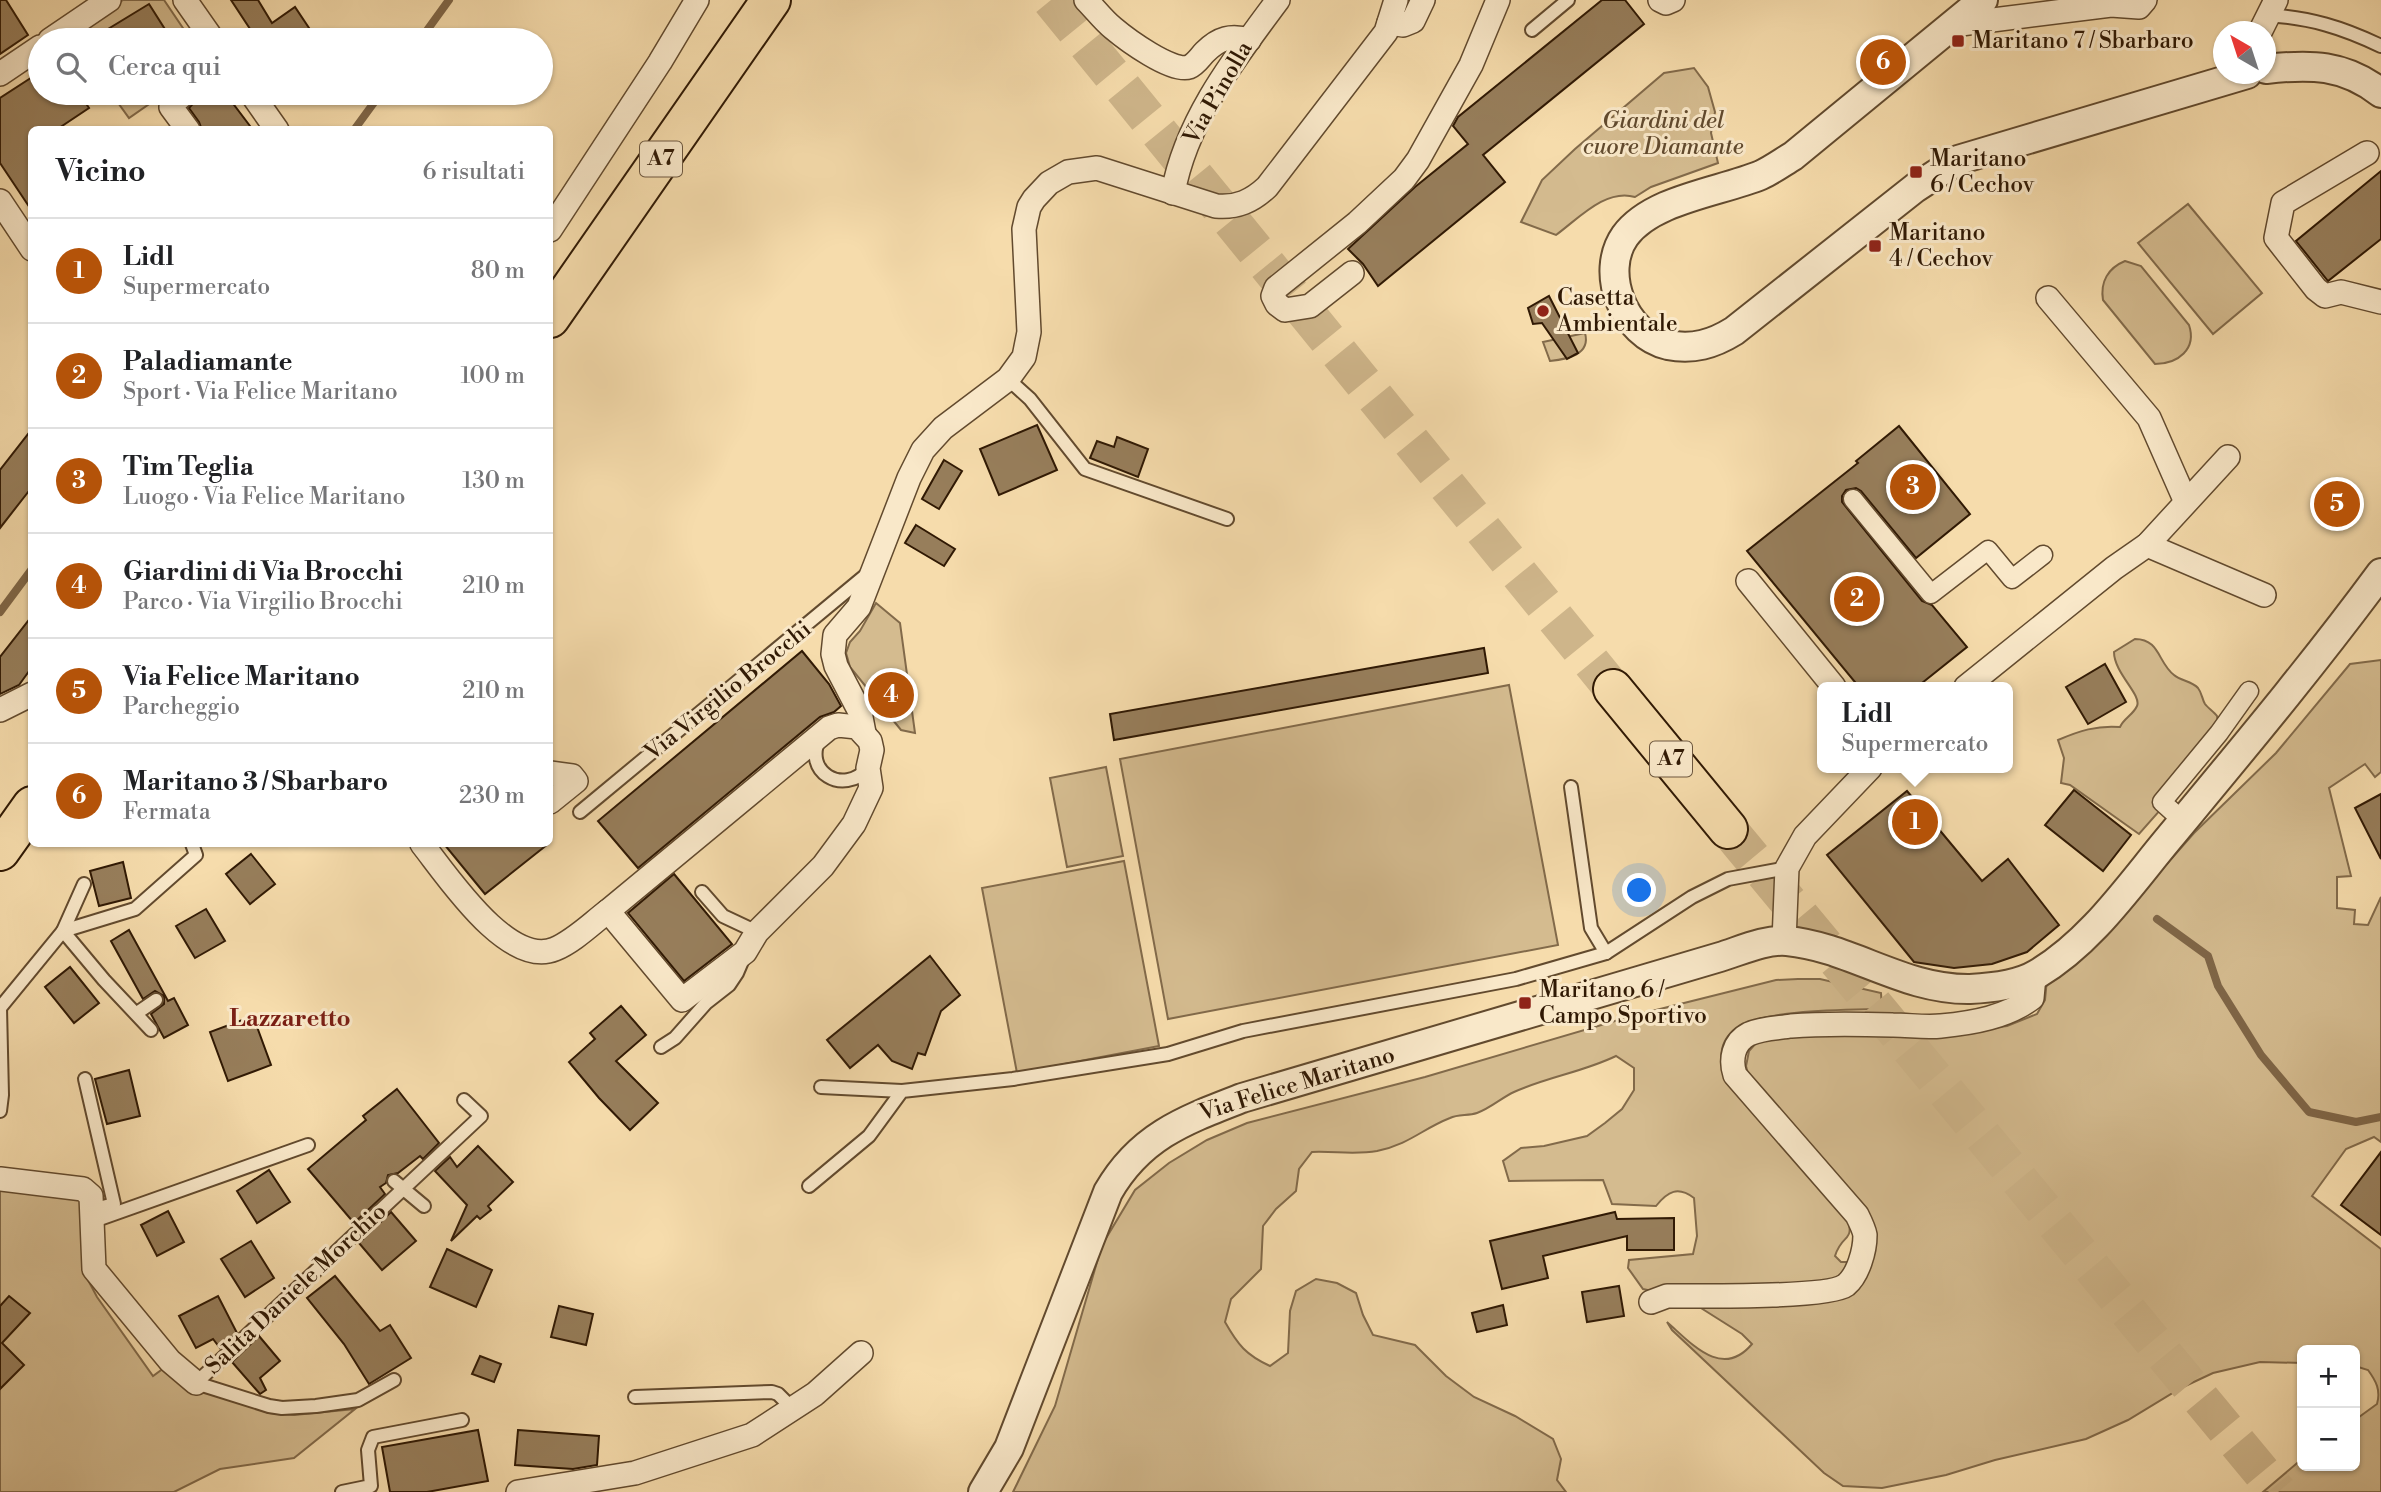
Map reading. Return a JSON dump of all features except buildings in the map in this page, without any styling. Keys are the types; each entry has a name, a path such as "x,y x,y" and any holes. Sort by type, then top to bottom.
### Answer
{"highway":[{"name":"A7","path":"553,314 771,0"},
{"name":"A7","path":"1613,689 1728,829"},
{"path":"0,850 28,812"}],"street":[{"path":"68,28 109,0"},
{"path":"185,0 205,28"},
{"path":"553,225 660,62 697,0"},
{"path":"1086,0 1123,36 1179,68 1189,67 1222,39 1235,36 1249,40"},
{"name":"Via Pinolla","path":"1173,193 1177,168 1197,120 1278,0"},
{"name":"Via Virgilio Brocchi","path":"608,911 682,1000 751,942 823,866 842,841 870,793 868,768 872,750 864,733 860,712 836,666 833,644 835,635 859,607 909,478 923,450 943,428 1008,379 1024,357 1030,332 1024,229 1029,208 1042,190 1068,172 1097,168 1216,206 1229,207 1255,198 1267,187 1386,32 1396,0"},
{"path":"1389,23 1404,25 1413,21 1423,0"},
{"path":"1352,274 1310,306 1285,310 1277,304 1273,296 1276,288 1357,223 1404,179 1471,65 1498,0"},
{"path":"1660,0 1665,3 1673,0"},
{"path":"1983,0 1793,156 1762,174 1654,212 1636,225 1625,237 1619,250 1615,265 1615,282 1621,303 1639,328 1666,345 1702,346 1718,341 1915,188 1958,160 2213,84"},
{"path":"1953,24 2111,5 2139,8 2144,0"},
{"path":"0,74 28,55"},
{"path":"2276,68 2321,66 2348,72 2364,79 2381,93"},
{"path":"172,105 185,126"},
{"path":"259,105 274,126"},
{"path":"2367,153 2283,203 2276,238 2316,289 2325,296 2341,292 2381,302"},
{"path":"0,201 28,242"},
{"path":"2048,298 2149,418 2186,502"},
{"path":"1972,682 2114,568 2147,545 2228,457"},
{"path":"1853,499 1931,593 1988,550 2012,579 2043,555"},
{"path":"2147,545 2264,594"},
{"name":"Via Felice Maritano","path":"983,1492 1009,1448 1108,1192 1120,1171 1143,1147 1163,1132 1182,1121 1242,1098 1733,953 1784,941 1819,947 1894,975 1944,988 1973,989 2021,981 2034,976 2072,949 2097,924 2381,573"},
{"path":"1748,582 1830,682"},
{"path":"2183,821 2162,802 2219,733 2249,691"},
{"path":"0,710 28,696"},
{"path":"424,847 481,918 495,930 528,949 540,952 554,950 608,911 829,728 848,724 864,733"},
{"path":"553,773 572,776 576,780 553,799"},
{"path":"1784,941 1787,868 1805,836 1865,773"},
{"path":"1651,1302 1667,1296 1819,1293 1844,1286 1855,1272 1862,1255 1865,1233 1857,1215 1735,1075 1732,1056 1742,1039 1769,1029 1828,1023 1941,1026 2000,1015 2017,1010 2032,998 2034,976"},
{"path":"0,1180 83,1189 91,1196 91,1216"},
{"name":"Salita Daniele Morchio","path":"91,1216 94,1269 174,1365 196,1383"},
{"path":"518,1492 635,1473 752,1435 793,1409 842,1372 861,1353"}],"lane":[{"path":"1532,30 1568,0"},
{"path":"2268,16 2297,17 2343,29 2381,46"},
{"path":"1008,379 1030,399 1085,469 1227,519"},
{"name":"Via Virgilio Brocchi","path":"580,812 874,568"},
{"path":"822,735 815,753 821,771 828,777 845,782 862,775 868,768"},
{"path":"1571,787 1591,928 1606,953"},
{"path":"63,930 135,909 196,855 193,847"},
{"path":"821,1087 902,1091 1013,1079 1168,1054 1243,1031 1516,979 1606,953 1692,897 1728,879 1787,868"},
{"path":"0,1111 0,1008 63,930 84,884"},
{"path":"661,1047 675,1038 706,1003 729,985 751,942 702,892"},
{"path":"63,930 104,981 151,1030"},
{"path":"136,1013 156,1000"},
{"path":"85,1079 114,1204 91,1216"},
{"path":"809,1186 869,1136 902,1091"},
{"name":"Salita Daniele Morchio","path":"196,1383 399,1185 481,1116 464,1100"},
{"path":"91,1216 308,1145"},
{"path":"399,1185 424,1206"},
{"path":"196,1383 282,1408 358,1400 394,1380"},
{"path":"635,1397 772,1392 778,1394 793,1409"},
{"path":"342,1492 372,1489 368,1450 373,1437 462,1419"}],"green space":[{"path":"123,0 164,0 183,28 83,28"},
{"name":"Giardini del cuore Diamante","path":"1694,68 1708,87 1715,112 1711,133 1718,163 1651,187 1635,197 1624,195 1603,201 1556,235 1521,222 1542,180 1575,149 1664,73"},
{"path":"120,105 148,105 129,118"},
{"path":"2188,204 2262,293 2213,334 2138,243"},
{"path":"2125,261 2141,266 2189,325 2191,334 2188,348 2178,358 2155,364 2103,300 2106,276"},
{"path":"1585,333 1586,340 1581,351 1570,357 1550,361 1543,342"},
{"path":"876,603 900,623 915,733 901,730 850,667 846,653 850,642 860,631"},
{"path":"2135,639 2149,643 2174,675 2198,688 2205,704 2217,716 2218,724 2162,808 2139,834 2070,785 2061,783 2064,758 2058,740 2088,729 2120,727 2135,709 2136,696 2118,668 2114,652"},
{"path":"2381,660 2381,772 2375,777 2365,764 2329,788 2351,876 2337,877 2337,908 2355,910 2354,924 2368,925 2381,897 2381,1142 2374,1137 2346,1149 2312,1196 2381,1249 2381,1492 2263,1492 2297,1463 2297,1471 2360,1471 2360,1416 2377,1404 2378,1390 2368,1370 2360,1368 2360,1345 2297,1345 2297,1363 2260,1362 2213,1373 2181,1388 2128,1420 2086,1439 1995,1460 1946,1475 1882,1488 1843,1486 1824,1473 1672,1330 1667,1322 1707,1354 1729,1359 1741,1354 1752,1344 1742,1334 1693,1303 1830,1300 1874,1231 1749,1079 1746,1066 1749,1051 1756,1043 1808,1031 1936,1035 2007,1026 2037,1014 2045,1000 2047,979 2114,924 2194,833 2276,753 2350,664"},
{"path":"1509,685 1558,945 1168,1019 1120,759"},
{"path":"1106,767 1123,856 1067,867 1050,778"},
{"path":"1124,861 1159,1046 1017,1073 982,888"},
{"path":"1820,979 1881,993 1882,1009 1786,1014 1750,1022 1730,1033 1723,1046 1721,1060 1727,1081 1845,1209 1849,1233 1835,1256 1841,1262 1849,1262 1846,1273 1821,1287 1652,1291 1643,1289 1628,1268 1629,1260 1693,1254 1697,1236 1694,1198 1678,1191 1669,1194 1656,1206 1612,1204 1603,1180 1509,1181 1503,1161 1521,1148 1544,1146 1587,1136 1622,1109 1634,1090 1634,1068 1616,1056 1509,1094 1482,1111 1440,1122 1388,1148 1361,1153 1312,1152 1299,1169 1296,1191 1276,1209 1263,1226 1261,1269 1231,1299 1225,1322 1249,1353 1270,1366 1288,1353 1290,1311 1296,1291 1316,1279 1337,1283 1356,1293 1373,1335 1415,1345 1446,1376 1474,1397 1515,1416 1553,1439 1561,1459 1557,1480 1566,1492 1013,1492 1055,1406 1102,1245 1135,1190 1169,1163 1207,1140 1247,1123 1425,1077 1632,1016 1776,980"},
{"path":"7,1186 86,1199 88,1280 153,1376 168,1365 198,1388 269,1413 294,1415 355,1409 294,1458 220,1469 174,1492 0,1492 0,1191"}],"waterway":[{"path":"429,28 449,0"},
{"path":"357,126 372,105"},
{"path":"0,612 28,574"},
{"path":"2157,919 2208,956 2218,986 2261,1055 2309,1112 2356,1122 2381,1117"}],"tunnel":[{"path":"1051,0 1613,689"},
{"path":"1728,829 2278,1492"}],"place":[{"name":"Maritano 7 / Sbarbaro","path":"1958,41"},
{"name":"Maritano 3 / Sbarbaro","path":"1883,62"},
{"name":"Maritano 6 / Cechov","path":"1916,172"},
{"name":"Maritano 4 / Cechov","path":"1875,246"},
{"name":"Casetta Ambientale","path":"1543,311"},
{"name":"Tim Teglia","path":"1913,487"},
{"name":"Via Felice Maritano","path":"2337,504"},
{"name":"Paladiamante","path":"1857,599"},
{"name":"Giardini di Via Brocchi","path":"891,695"},
{"name":"Lidl","path":"1915,822"},
{"name":"Maritano 6 / Campo Sportivo","path":"1525,1003"}],"district":[{"name":"Lazzaretto","path":"290,1019"}]}
